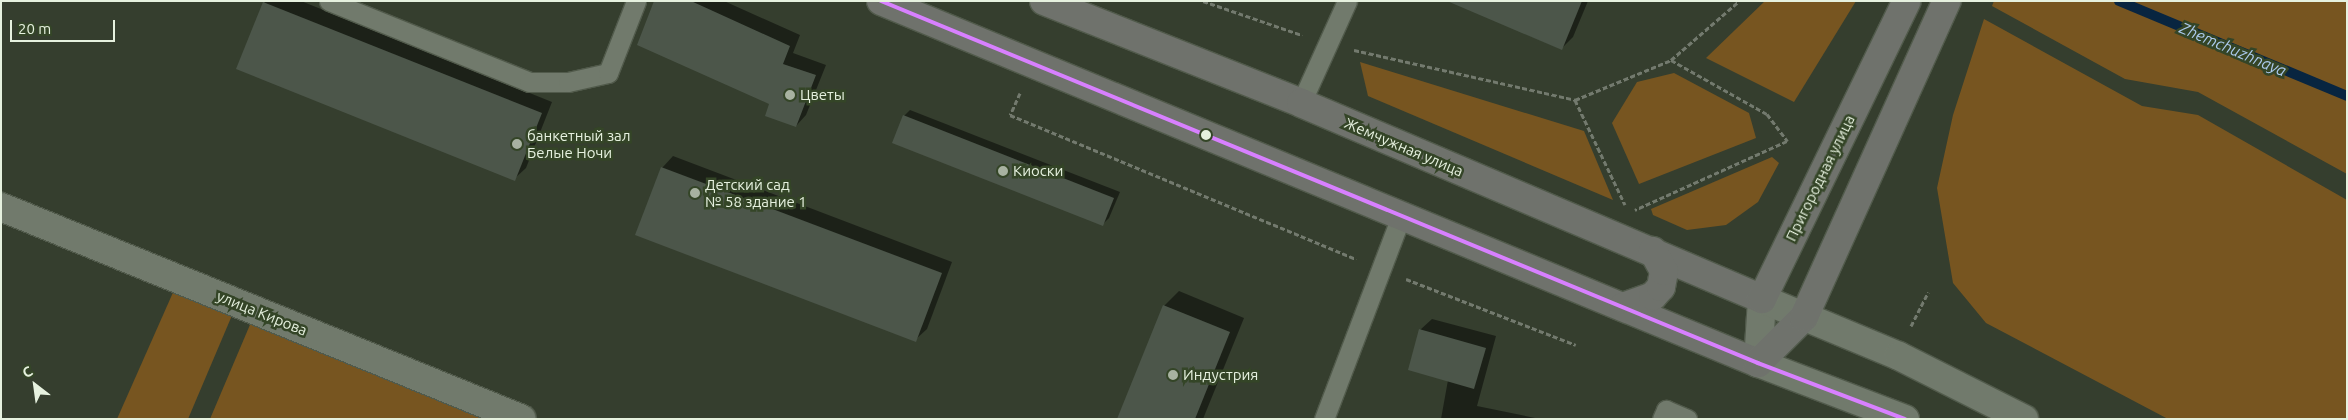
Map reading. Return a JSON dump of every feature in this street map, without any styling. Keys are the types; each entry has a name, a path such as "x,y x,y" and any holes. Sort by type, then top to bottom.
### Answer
{"main road":[{"path":"881,1 1758,363 1804,317 1947,1"},
{"name":"Жемчужная улица","path":"1044,1 1301,103 1762,298"},
{"name":"Пригородная улица","path":"1762,298 1907,1"},
{"path":"1623,307 1653,296 1661,287 1664,271 1652,250"}],"street":[{"name":"улица Кирова","path":"1,207 521,419"},
{"path":"1762,298 1921,366 2024,419"},
{"name":"Пригородная улица","path":"1758,363 1762,298"},
{"path":"1758,363 1905,419"}],"lane":[{"path":"328,1 529,82 568,82 608,73 636,1"},
{"path":"1301,103 1330,44 1347,1"},
{"path":"1324,419 1401,216"},
{"path":"1662,419 1666,410 1687,419"}],"path":[{"path":"1203,1 1330,44 1575,100 1671,60 1739,1"},
{"path":"1575,100 1628,213 1787,141 1767,114 1671,60"},
{"path":"1021,89 1010,115 1381,269 1576,345"},
{"path":"1910,329 1928,292"}],"shaded area":[{"path":"1765,1 1856,1 1794,102 1706,58"},
{"path":"1994,1 2347,1 2347,174 2198,92 2125,79 1992,6"},
{"path":"1984,19 2142,106 2198,115 2347,200 2347,419 2168,419 1986,323 1953,283 1937,188 1953,115"},
{"path":"1360,62 1584,131 1613,200 1368,96"},
{"path":"1674,73 1749,113 1756,138 1639,184 1612,123 1637,82"},
{"path":"1772,157 1779,163 1758,202 1726,225 1687,230 1653,215 1651,209"},
{"path":"175,288 233,313 188,419 117,419"},
{"path":"252,320 497,419 210,419"}],"building":[{"path":"654,1 691,1 790,46 783,64 816,75 796,127 765,116 769,104 637,45"},
{"path":"1447,1 1582,1 1562,50"},
{"path":"263,2 542,113 515,181 236,69"},
{"name":"Киоски","path":"903,115 1114,198 1103,226 892,143"},
{"path":"661,167 942,273 916,342 635,235"},
{"name":"Индустрия","path":"1163,305 1230,332 1195,419 1117,419"},
{"path":"1419,329 1486,348 1474,389 1408,370"}],"waterway":[{"name":"Zhemchuzhnaya","path":"2119,1 2347,96"}],"transit line":[{"path":"881,1 1758,363 1905,419"}],"place":[{"name":"Цветы","path":"790,95"},
{"name":"банкетный зал Белые Ночи","path":"517,144"},
{"name":"Киоски","path":"1003,171"},
{"name":"Детский сад № 58 здание 1","path":"695,193"},
{"name":"Индустрия","path":"1173,375"}]}
